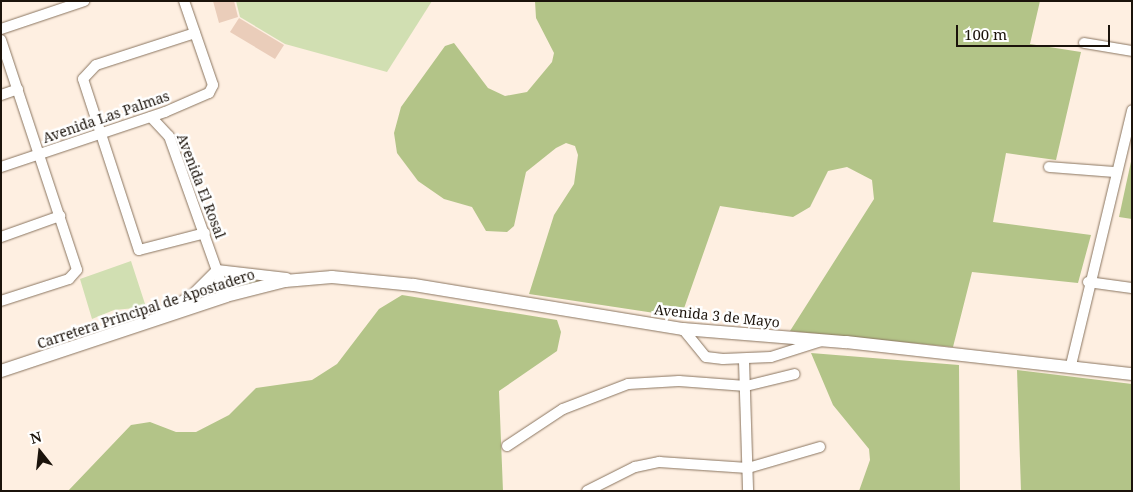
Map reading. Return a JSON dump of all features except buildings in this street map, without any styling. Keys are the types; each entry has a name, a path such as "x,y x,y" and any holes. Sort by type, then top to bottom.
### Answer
{"street":[{"path":"1,28 84,1"},
{"path":"184,1 195,33 88,69 83,79 139,250 205,233"},
{"name":"Avenida Las Palmas","path":"1,166 151,117 209,93 213,85 195,33"},
{"path":"1,40 76,261 75,275 1,301"},
{"path":"1084,43 1132,50"},
{"path":"1,95 18,89"},
{"path":"1071,365 1088,282 1132,110"},
{"name":"Avenida El Rosal","path":"151,117 169,136 226,296"},
{"path":"1049,167 1116,172"},
{"path":"1,237 60,216"},
{"path":"153,320 193,294 218,270 300,279"},
{"name":"Avenida 3 de Mayo","path":"300,279 352,277 414,285 683,329 824,340 1071,365 1132,374"},
{"name":"Carretera Principal de Apostadero","path":"1,371 226,296 300,279"},
{"path":"1088,282 1132,288"},
{"path":"683,329 706,357 744,361 824,340"},
{"path":"744,361 748,491"},
{"path":"507,446 564,410 628,384 679,381 746,386 795,374"},
{"path":"587,491 635,467 659,462 748,468 820,447"}],"green space":[{"path":"236,1 432,1 387,72 285,44 240,17"},
{"path":"535,1 1040,1 1030,44 1081,52 1056,160 1006,153 993,222 1091,235 1078,283 972,272 953,347 790,331 874,199 872,180 847,167 828,171 810,207 793,217 720,206 681,317 529,294 554,215 574,184 578,155 575,146 566,143 556,148 526,172 514,226 507,232 486,231 472,207 444,199 418,181 397,153 394,133 401,107 445,46 454,43 488,88 505,96 527,92 552,62 554,53 536,18"},
{"path":"1132,157 1132,219 1119,217"},
{"path":"131,261 146,307 114,310 92,319 80,279"},
{"path":"225,277 238,279 264,280 229,289"},
{"path":"402,295 557,320 561,332 557,351 499,391 503,491 68,491 131,425 150,422 176,432 196,432 229,415 256,388 312,380 337,364 379,309"},
{"path":"811,353 959,365 960,491 859,491 870,460 869,449 833,405"},
{"path":"1017,370 1132,384 1132,491 1021,491"}]}
